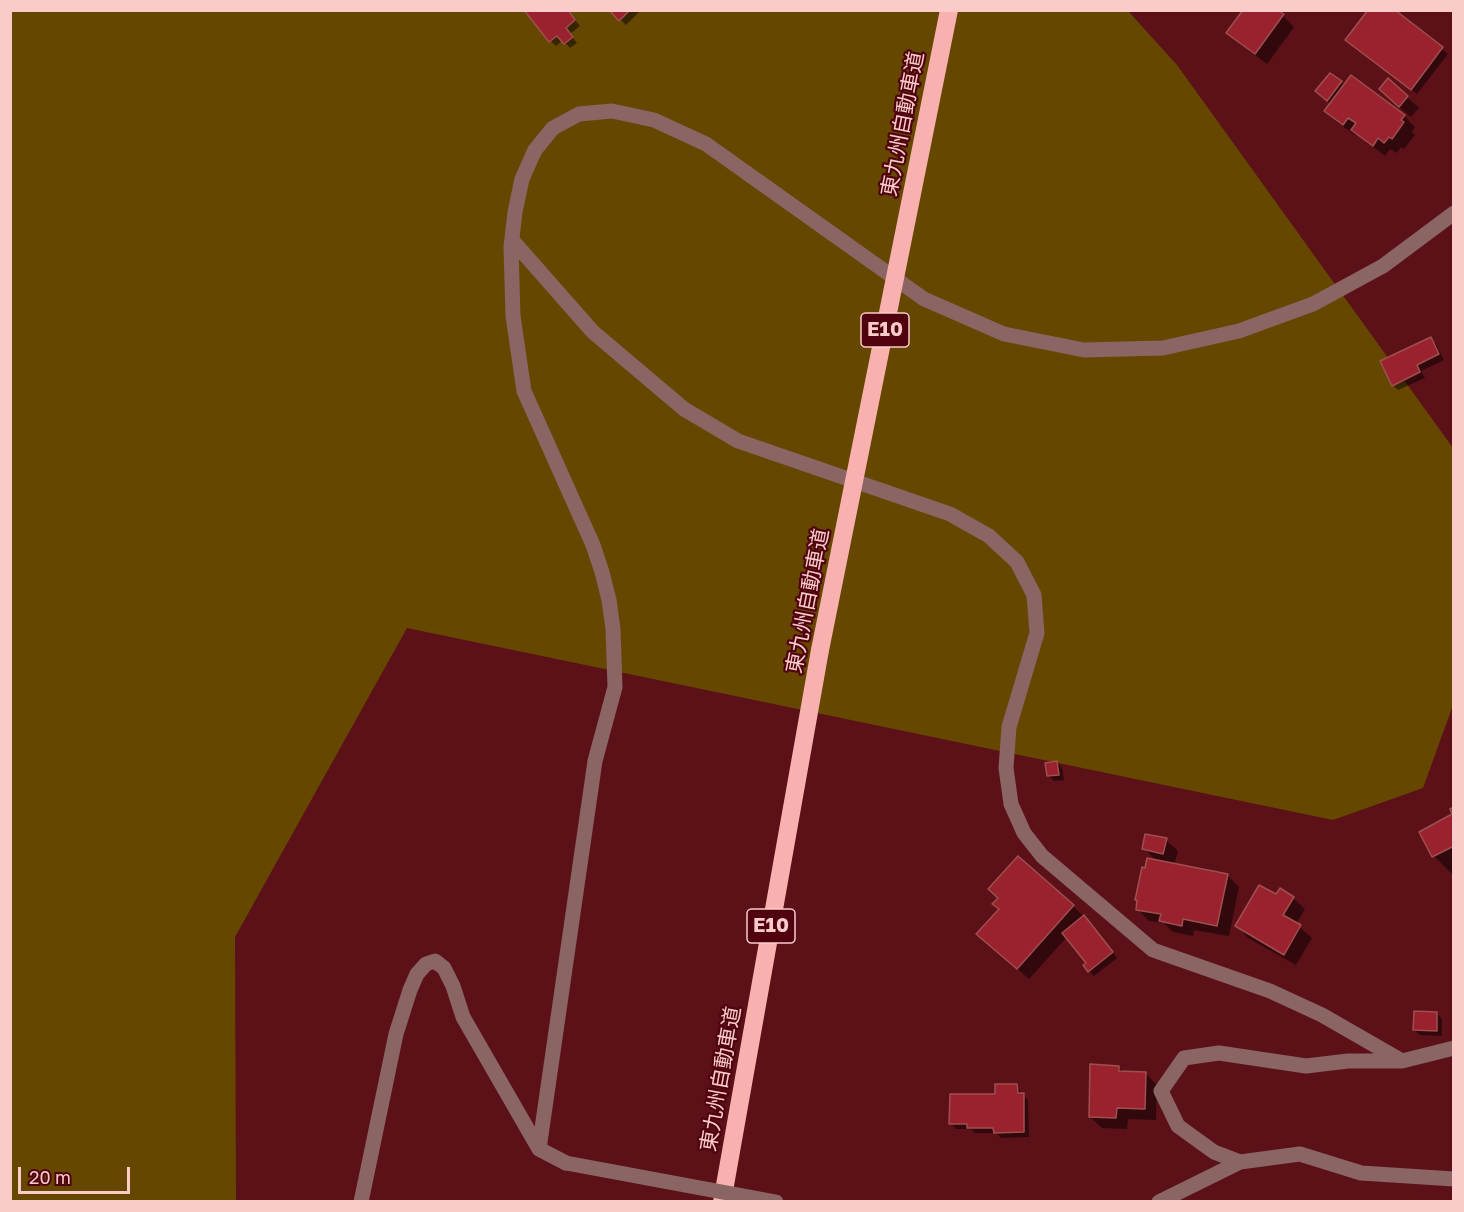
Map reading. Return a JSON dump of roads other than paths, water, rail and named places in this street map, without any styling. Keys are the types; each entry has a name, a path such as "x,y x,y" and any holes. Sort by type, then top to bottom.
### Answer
{"highway":[{"name":"東九州自動車道","path":"722,1202 820,650 949,10"}],"street":[{"path":"539,1149 595,761 615,687 613,629 602,572 593,544 524,391 513,316 512,240 522,179 534,150 553,128 579,114 612,111 654,120 706,144 924,299 1004,334 1084,350 1163,348 1239,331 1313,304 1383,266 1454,213"},
{"path":"512,240 593,332 684,409 738,441 950,514 989,536 1017,562 1034,595 1037,633 1009,727 1006,768 1011,804 1024,833 1042,856 1153,950 1270,991 1322,1015 1402,1061"},
{"path":"362,1202 396,1034 417,974 426,964 435,961 444,968 453,986 463,1017 539,1149 566,1163 776,1202"},
{"path":"1240,1162 1214,1152 1178,1126 1161,1091 1184,1058 1219,1053 1306,1066 1348,1061 1402,1061 1454,1048"},
{"path":"1159,1202 1240,1162 1300,1154 1361,1173 1454,1179"}]}
